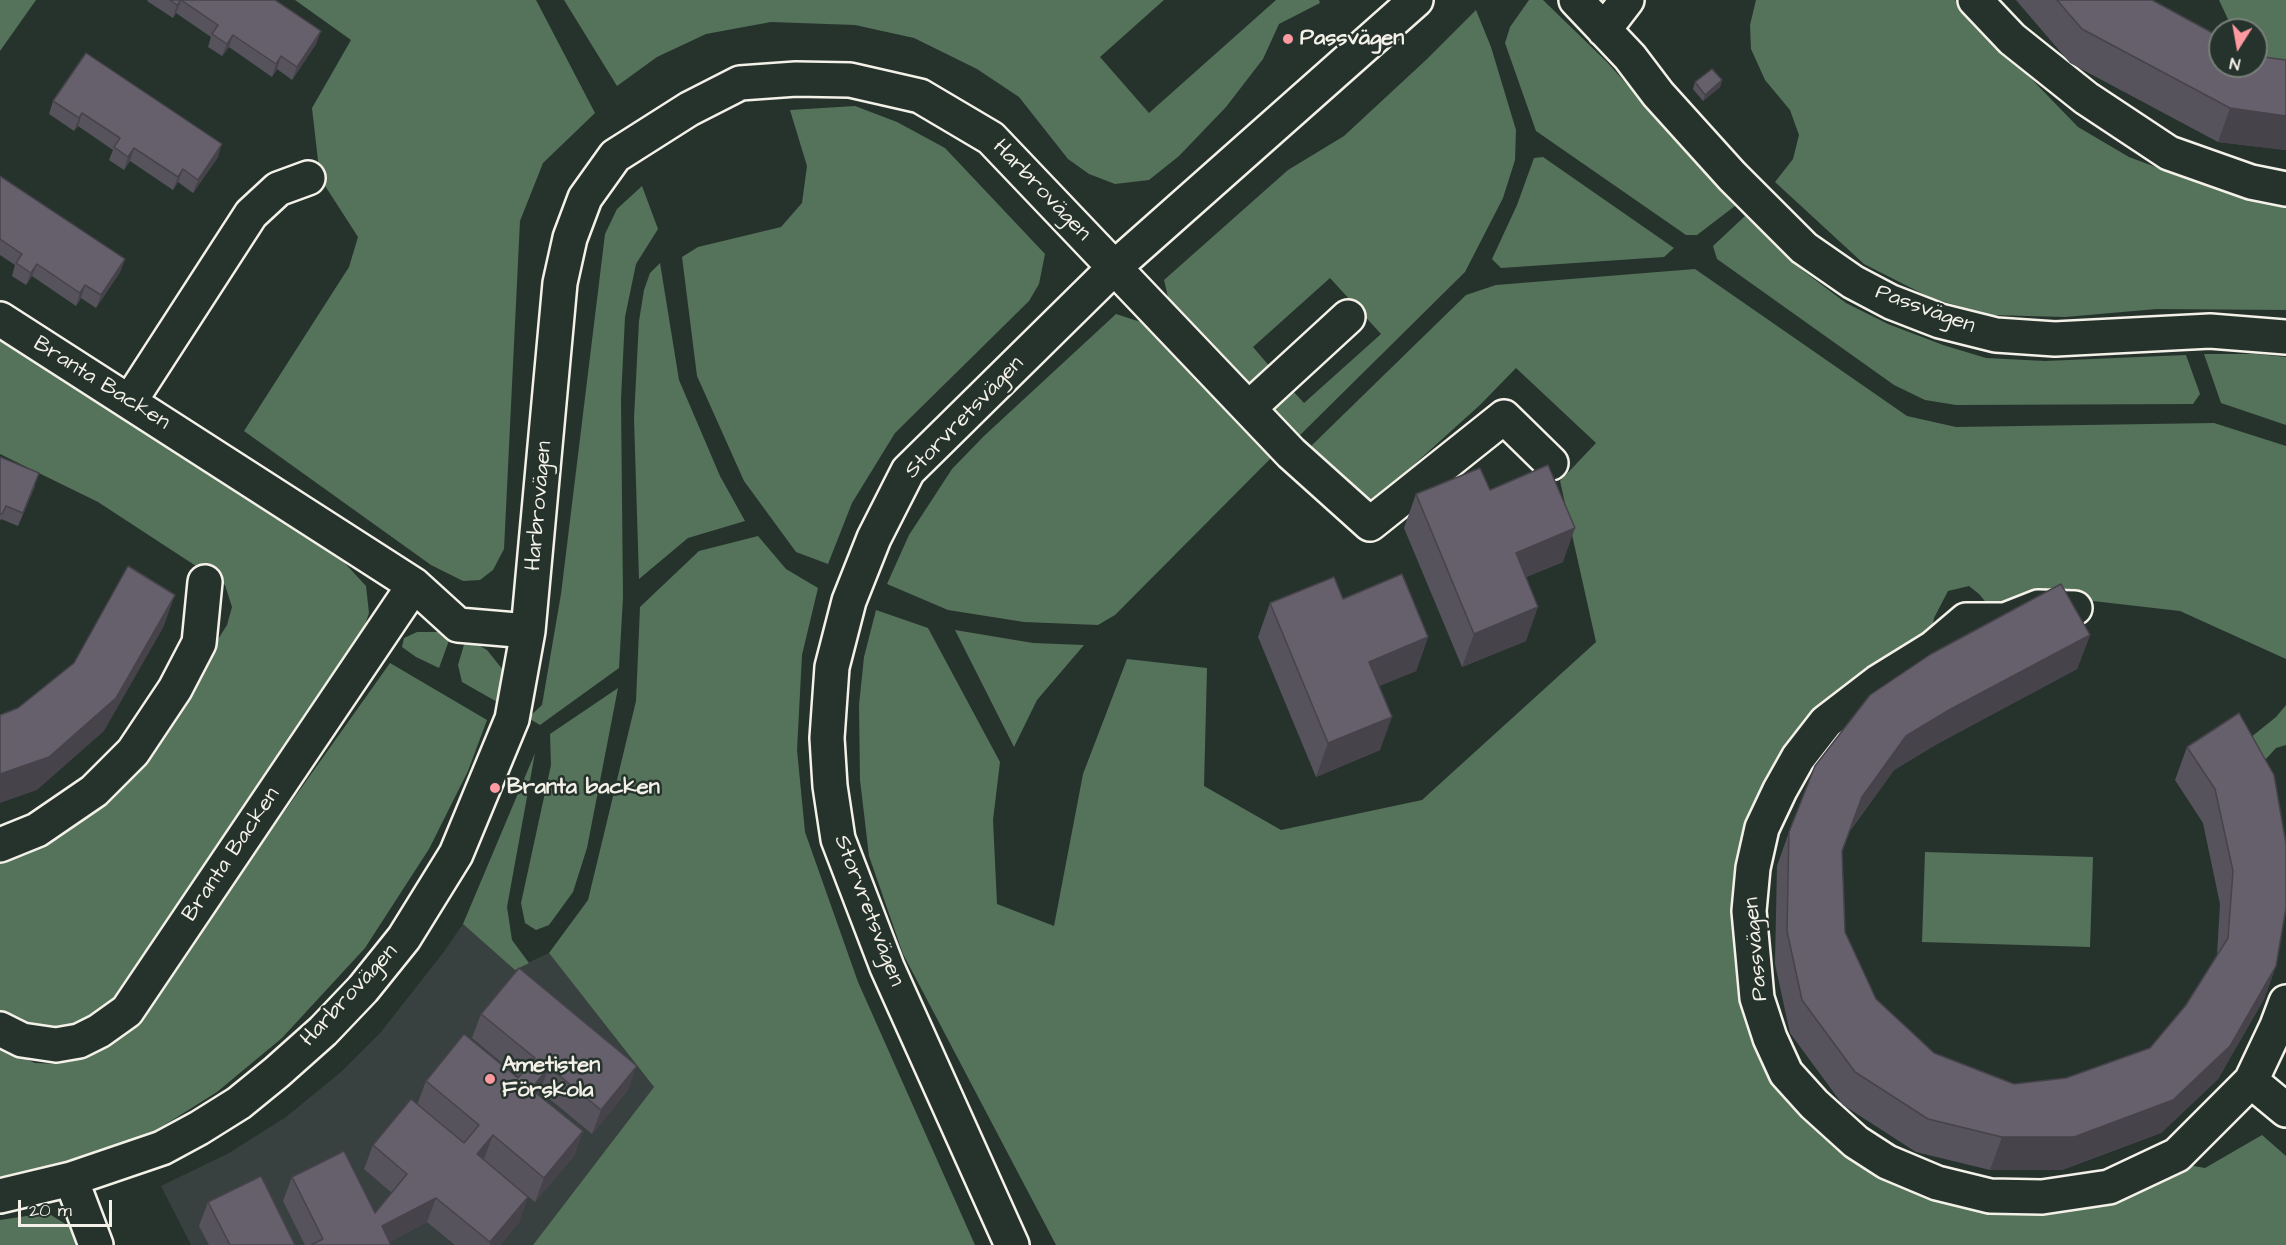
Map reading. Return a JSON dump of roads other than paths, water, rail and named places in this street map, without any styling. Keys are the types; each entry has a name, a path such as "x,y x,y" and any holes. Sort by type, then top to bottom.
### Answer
{"street":[{"name":"Storvretsvägen","path":"1012,1245 887,967 838,839 830,786 827,738 832,667 854,587 874,538 908,471 1115,267 1416,0"},
{"name":"Passvägen","path":"1576,0 1630,57 1658,94 1732,176 1804,248 1853,282 1891,302 1940,321 1996,335 2055,339 2210,331 2286,337"},
{"path":"1604,30 1627,0"},
{"path":"1976,0 2012,39 2086,98 2169,153 2251,182 2286,189"},
{"name":"Harbrovägen","path":"0,1196 71,1179 162,1148 200,1128 238,1103 277,1072 322,1031 363,989 404,938 456,854 512,719 528,631 560,283 570,238 585,198 615,156 689,109 740,83 796,79 850,80 920,96 991,138 1291,453 1370,524 1504,417 1551,462"},
{"path":"130,401 251,214 278,189 308,178"},
{"path":"1249,408 1348,316"},
{"name":"Branta Backen","path":"0,319 414,585 458,625 528,631"},
{"name":"Branta Backen","path":"0,1029 22,1040 56,1045 79,1041 127,1011 414,585"},
{"path":"0,845 37,830 94,791 133,752 175,689 199,643 204,595"},
{"name":"Passvägen","path":"2075,608 2038,607 2005,620 1966,620 1933,648 1878,682 1826,722 1779,790 1762,828 1753,867 1750,900 1757,998 1770,1038 1786,1072 1814,1104 1856,1142 1887,1162 1937,1183 1990,1196 2042,1197 2109,1187 2177,1155 2251,1082 2286,1002"},
{"path":"2251,1082 2286,1110"},
{"path":"71,1179 96,1245"}],"place":[{"name":"Passvägen","path":"1288,39"},
{"name":"Branta backen","path":"495,788"},
{"name":"Ametisten Förskola","path":"490,1079"}]}
